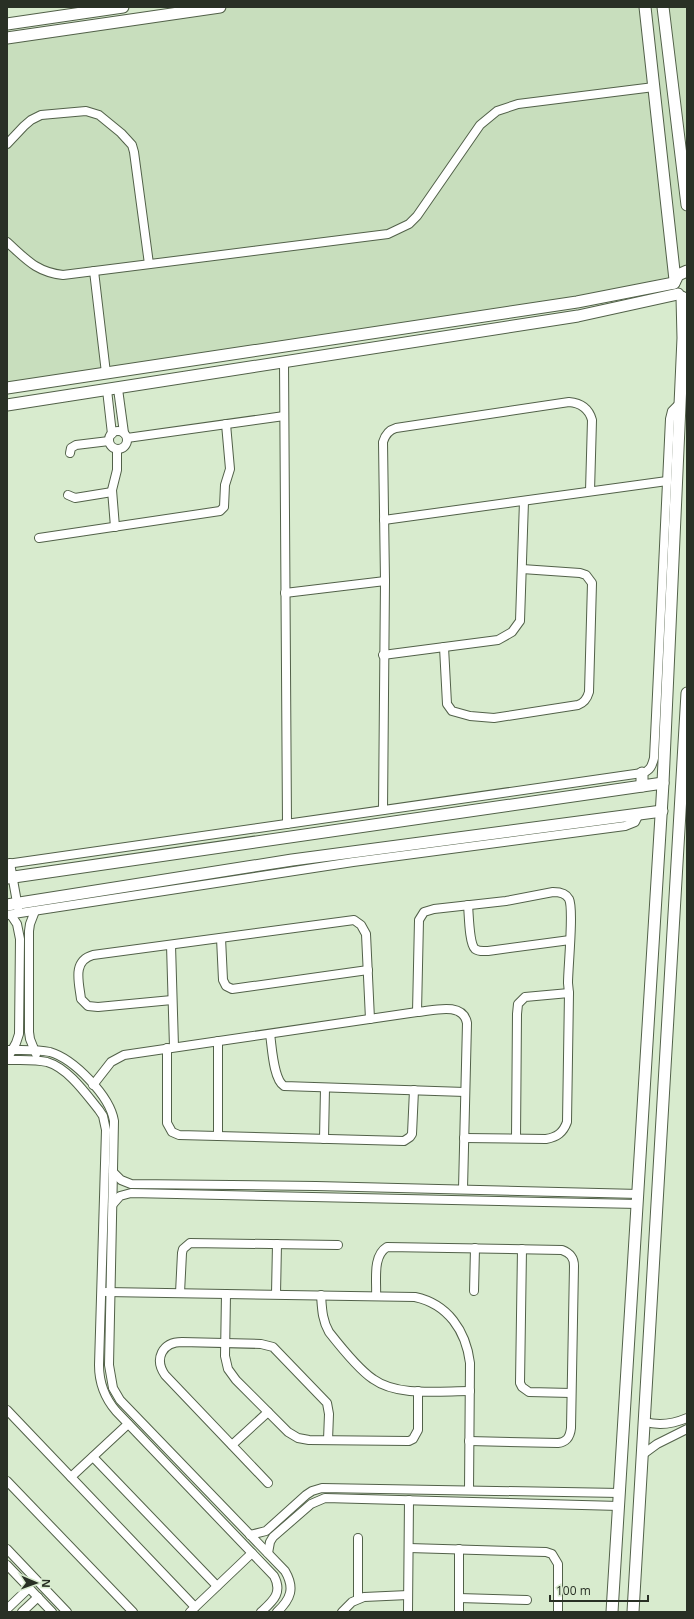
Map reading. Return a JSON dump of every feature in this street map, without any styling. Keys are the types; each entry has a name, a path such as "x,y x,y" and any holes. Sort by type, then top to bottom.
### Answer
{"street":[{"path":"7,24 123,7"},
{"path":"7,38 220,7"},
{"path":"612,1612 662,811 680,403 685,336 645,7"},
{"path":"663,7 684,161 687,205"},
{"path":"7,242 34,266 43,271 63,275 388,234 409,224 417,216 480,125 497,111 518,104 654,87"},
{"path":"7,144 24,126 36,118 51,114 80,110 99,115 127,138 134,152 149,264"},
{"path":"94,271 106,373"},
{"path":"679,290 681,273 687,271"},
{"path":"7,388 577,302 679,290"},
{"path":"7,405 112,390 578,316 679,290"},
{"path":"577,302 578,316"},
{"path":"284,362 287,824"},
{"path":"112,390 126,436 124,446 117,449"},
{"path":"112,390 110,437 112,446 117,449"},
{"path":"383,810 385,581 383,442 386,435 390,430 396,428 569,402 577,403 590,413 592,420 590,492"},
{"path":"9,1050 16,1043 19,1034 20,939 12,910 9,864 642,773 650,768 654,758 670,419 672,411 680,403"},
{"path":"70,453 71,448 76,445 110,437 120,431 126,436 284,416"},
{"path":"39,538 218,512 222,510 224,506 225,485 230,469 226,424"},
{"path":"115,527 112,492 117,470 117,449"},
{"path":"384,520 667,481"},
{"path":"68,494 75,498 112,492"},
{"path":"384,654 498,640 512,632 520,621 524,501"},
{"path":"444,647 447,704 452,711 470,716 494,718 578,705 585,700 589,692 592,586 590,580 586,576 580,574 522,569"},
{"path":"285,593 385,581"},
{"path":"632,1612 645,1422 687,693"},
{"path":"642,773 642,786"},
{"path":"10,877 663,783"},
{"path":"12,910 292,860 662,811"},
{"path":"417,1012 419,920 428,910 559,892 569,899 570,940 568,983 567,1122 560,1134 554,1138 464,1138"},
{"path":"468,905 471,942 475,949 479,951 570,940"},
{"path":"32,1061 35,1057 36,1051 30,1039 29,1032 29,931 35,906"},
{"path":"172,1000 98,1007 88,1006 80,999 78,968 84,959 93,955 354,920 361,924 365,931 370,1019"},
{"path":"655,932 664,935 674,932"},
{"path":"221,938 224,983 232,989 368,970"},
{"path":"171,945 171,1048 167,1119 169,1128 172,1132 179,1135 396,1141 408,1140 413,1131 414,1090"},
{"path":"653,959 663,955 672,960"},
{"path":"516,1138 518,1004 521,1000 530,996 569,993"},
{"path":"93,1085 111,1062 119,1056 417,1012 450,1009 460,1012 466,1019 463,1189"},
{"path":"270,1034 277,1076 280,1084 288,1087 465,1092"},
{"path":"218,1041 218,1136"},
{"path":"9,1050 49,1052 66,1059 76,1067 107,1102 113,1115 113,1204 109,1366 113,1388 120,1400 285,1571 291,1588 285,1605 277,1612"},
{"path":"9,1050 9,1060 46,1062 62,1069 95,1105 103,1116 106,1130 99,1365 101,1385 109,1402 128,1424 274,1576 278,1588 275,1598 261,1612"},
{"path":"324,1139 326,1088"},
{"path":"113,1172 121,1180 131,1184 463,1189 638,1199"},
{"path":"113,1204 120,1196 131,1193 638,1199"},
{"path":"180,1293 182,1254 183,1249 190,1243 338,1245"},
{"path":"276,1294 277,1244"},
{"path":"376,1296 377,1260 382,1250 387,1247 562,1250 571,1255 574,1260 571,1432 566,1440 562,1442 469,1441"},
{"path":"474,1291 475,1248"},
{"path":"522,1249 520,1383 522,1387 529,1392 571,1393"},
{"path":"101,1292 276,1294 423,1298 441,1308 450,1317 464,1337 468,1350 470,1391 469,1490"},
{"path":"226,1294 226,1363 231,1375 293,1436 303,1440 404,1442 413,1439 418,1430 418,1391"},
{"path":"321,1295 324,1324 334,1338 372,1379 388,1387 405,1391 470,1391"},
{"path":"268,1483 165,1376 160,1366 162,1352 172,1343 267,1344 278,1352 327,1403 329,1408 328,1440"},
{"path":"7,1410 71,1477 192,1610 252,1553"},
{"path":"232,1445 268,1412"},
{"path":"645,1422 656,1425 668,1424 687,1418"},
{"path":"71,1477 128,1424"},
{"path":"642,1455 660,1442 687,1429"},
{"path":"93,1457 217,1586"},
{"path":"170,1468 178,1460"},
{"path":"7,1481 133,1612"},
{"path":"250,1535 266,1531 306,1495 316,1489 437,1489 620,1493"},
{"path":"437,1489 437,1501"},
{"path":"268,1553 270,1542 273,1538 311,1504 318,1500 332,1498 619,1506"},
{"path":"408,1612 409,1500"},
{"path":"358,1538 358,1598"},
{"path":"409,1548 540,1551 552,1554 558,1564 558,1612"},
{"path":"458,1612 460,1549"},
{"path":"7,1550 67,1612"},
{"path":"7,1565 52,1612"},
{"path":"7,1609 29,1588"},
{"path":"342,1612 358,1598 371,1596 408,1596"},
{"path":"22,1612 38,1597"},
{"path":"459,1598 527,1600"}],"shaded area":[{"path":"188,7 687,7 687,273 580,297 7,384 7,34"}]}
